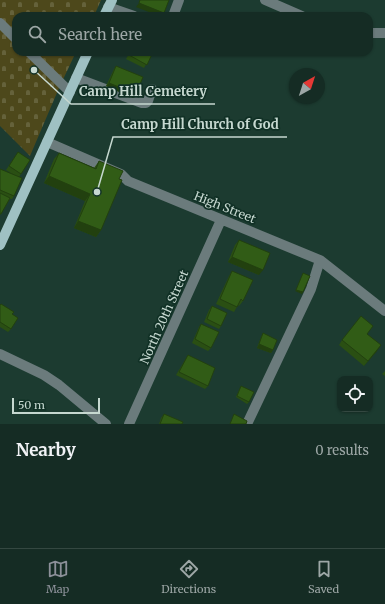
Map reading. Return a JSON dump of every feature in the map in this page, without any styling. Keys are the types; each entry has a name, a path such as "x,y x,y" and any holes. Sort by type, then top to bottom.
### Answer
{"main road":[{"path":"0,245 86,56"}],"street":[{"path":"174,12 179,0"},
{"path":"265,0 293,12"},
{"path":"108,8 121,12"},
{"path":"0,23 12,35"},
{"path":"373,33 385,33"},
{"path":"33,56 70,92"},
{"path":"76,78 144,103 148,101 152,89"},
{"name":"High Street","path":"47,142 121,174 128,181 320,260 385,311"},
{"name":"North 20th Street","path":"129,424 222,220"},
{"path":"247,424 311,289 320,260"},
{"path":"0,354 44,375 59,385 106,424"}],"green space":[{"path":"0,0 101,0 96,12 12,12 12,56 74,56 30,156 0,126"}],"building":[{"path":"140,0 169,0 164,12 139,3"},
{"path":"131,56 151,56 147,65"},
{"path":"116,66 143,77 136,94 109,83"},
{"path":"18,152 30,160 21,174 9,166"},
{"path":"59,153 96,169 99,161 123,171 119,179 122,180 101,230 78,221 90,194 49,176"},
{"path":"0,169 22,178 14,196 0,190"},
{"path":"0,193 10,198 1,214 0,214"},
{"path":"239,240 270,253 263,270 232,257"},
{"path":"232,271 253,280 243,301 241,299 237,307 220,299"},
{"path":"303,273 310,276 303,292 296,290"},
{"path":"1,304 14,312 12,314 18,318 11,329 0,322"},
{"path":"212,306 227,313 221,326 207,319"},
{"path":"361,316 373,326 367,334 381,345 368,361 342,340"},
{"path":"201,324 219,332 211,348 195,339"},
{"path":"263,333 277,340 273,350 259,344"},
{"path":"188,355 215,368 208,386 179,372"},
{"path":"241,386 254,392 249,402 237,396"},
{"path":"164,414 183,422 182,424 160,424"},
{"path":"234,414 247,421 246,424 230,424"}],"place":[{"name":"Camp Hill Cemetery","path":"34,70"},
{"name":"Camp Hill Church of God","path":"97,192"}]}
